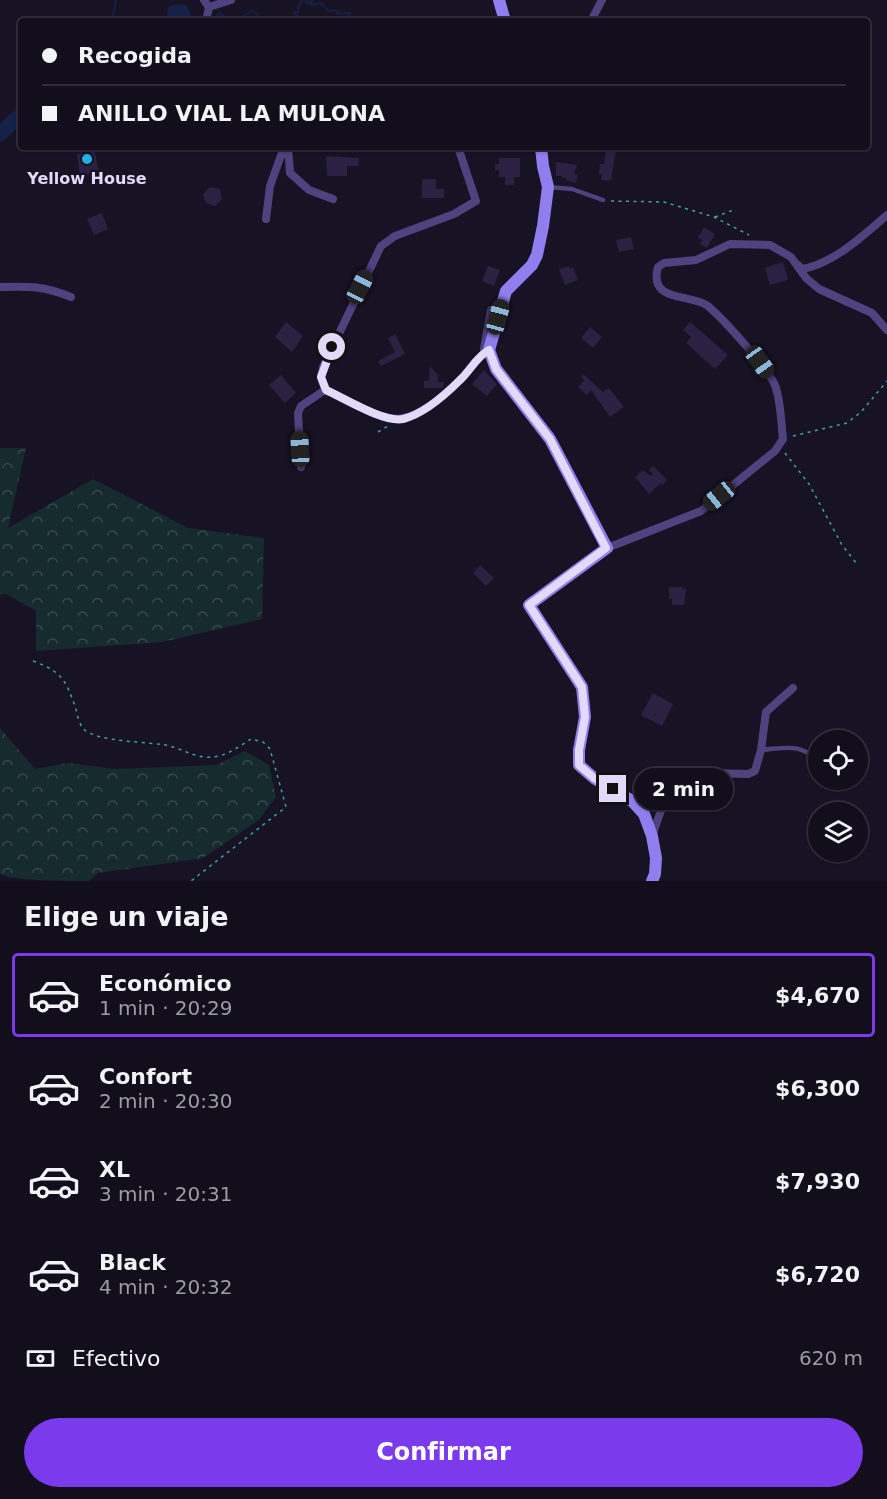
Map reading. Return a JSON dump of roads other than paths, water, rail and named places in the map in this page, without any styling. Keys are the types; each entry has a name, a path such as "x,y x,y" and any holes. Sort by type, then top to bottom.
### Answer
{"street":[{"path":"207,4 231,0"},
{"path":"499,0 504,18"},
{"path":"593,18 602,0"},
{"path":"266,219 270,186 285,150"},
{"path":"286,150 290,173 309,190 333,199"},
{"path":"460,150 476,201 454,214 395,236 381,246 323,367 321,377 326,390 386,418 402,419 420,411 440,397 469,371 486,351 506,291 532,265 537,255 549,187 541,150"},
{"path":"795,262 802,269 822,262 859,240 887,215"},
{"path":"652,881 656,858 645,814 632,801 594,778 579,765 579,750 585,717 582,687 529,605 606,548 700,511 775,451 781,442 776,386 760,362 707,305 697,300 671,296 660,287 656,275 658,267 664,262 696,260 735,244 770,245 791,257 806,278 819,289 872,313 887,330"},
{"path":"0,287 50,288 71,297"},
{"path":"491,310 486,351 496,369 550,439 606,548"},
{"path":"301,467 298,412 301,406 326,390"},
{"path":"652,836 672,779 678,772 748,774 755,771 761,750 766,712 793,688"}],"lane":[{"path":"549,187 572,189 603,200"},
{"path":"761,750 798,748 808,752"}],"waterway":[{"path":"113,18 116,0"},
{"path":"300,18 294,13 299,11 302,0"},
{"path":"306,0 308,4 312,0 311,5 321,3 328,11 335,10 339,14 349,13 350,15 345,18"},
{"path":"240,18 252,11 258,18"},
{"path":"174,18 175,12 182,12 184,18"},
{"path":"216,18 219,13 225,18"},
{"path":"0,134 18,117"}],"place":[{"name":"Yellow House","path":"87,159"}]}
